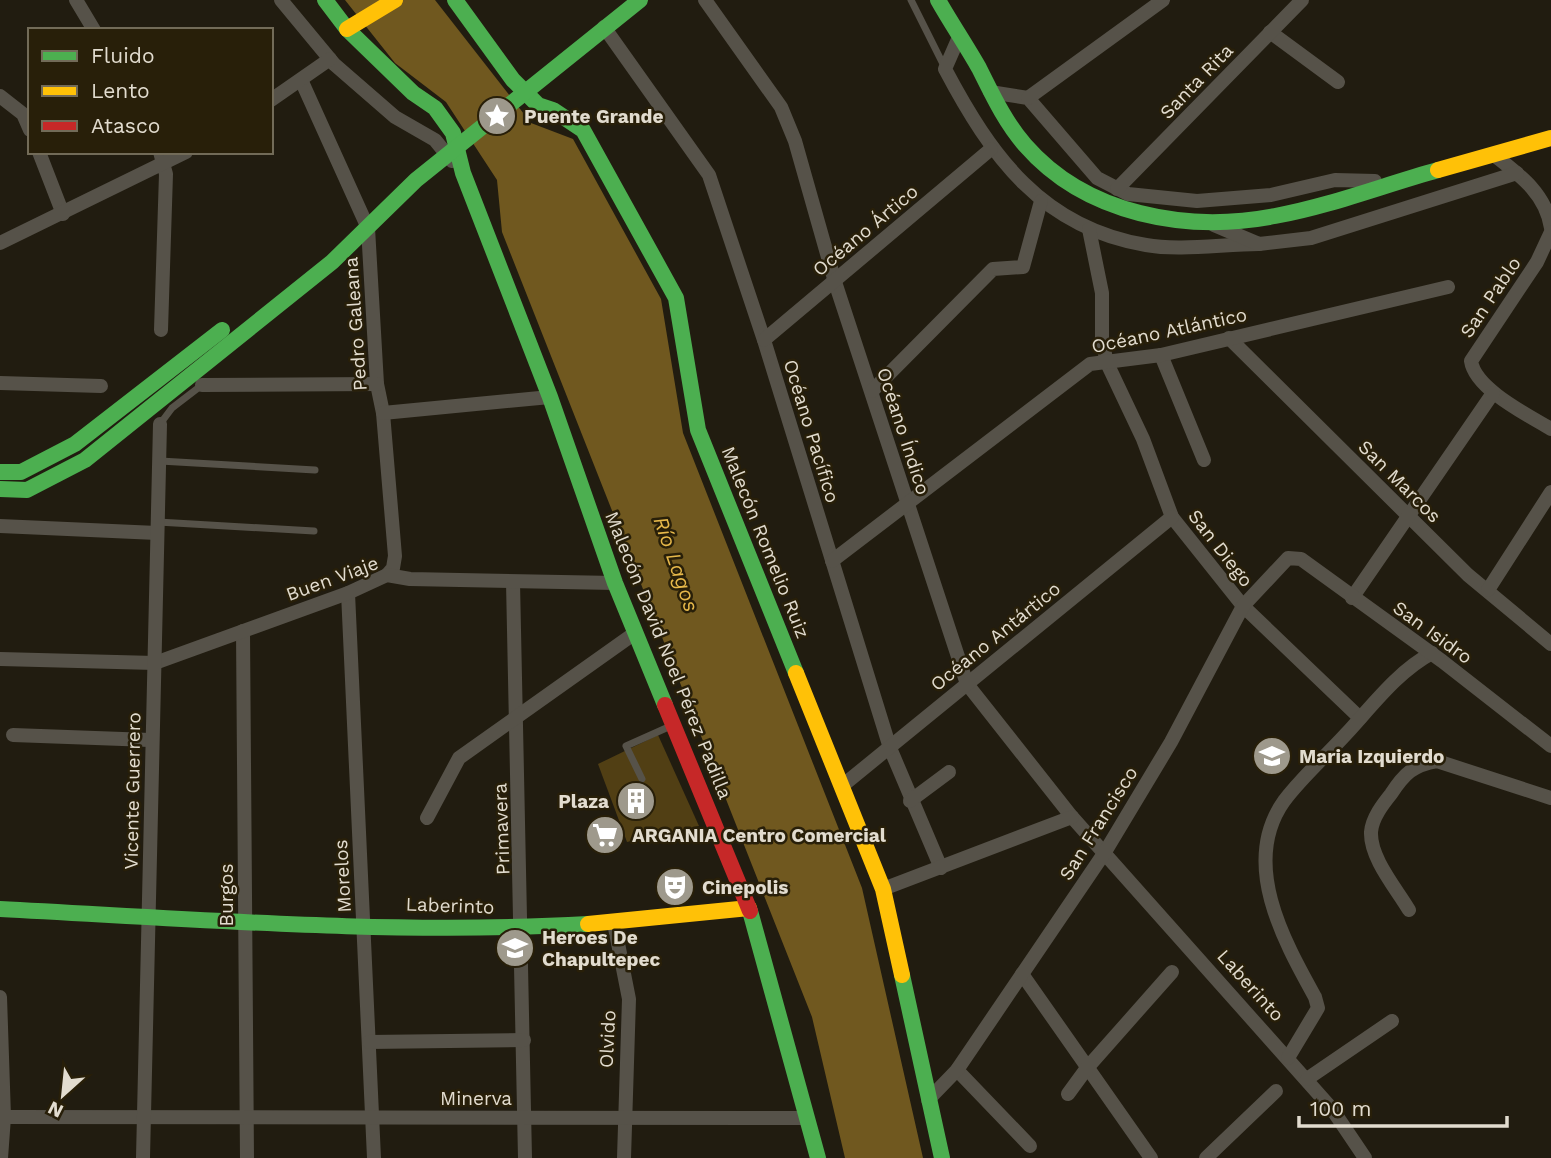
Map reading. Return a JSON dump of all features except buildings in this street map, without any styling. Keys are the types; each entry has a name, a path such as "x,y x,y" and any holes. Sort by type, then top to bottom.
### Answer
{"street":[{"path":"76,0 93,28"},
{"path":"281,0 330,60 395,117 435,141 463,173"},
{"name":"Malecón David Noel Pérez Padilla","path":"325,0 413,93 435,108 453,133 463,173 550,397 615,583 749,908 775,993 818,1158"},
{"path":"353,27 395,0"},
{"name":"Malecón Romelio Ruiz","path":"455,0 513,80 538,105 553,110 583,130 676,298 698,429 883,889 942,1158"},
{"path":"0,489 27,490 85,460 332,262 416,180 640,0"},
{"name":"Océano Índico","path":"705,0 782,107 795,141 835,282 967,684 1072,817 1105,852"},
{"path":"938,0 1000,112 1034,153 1075,188 1114,208 1172,222 1235,222 1275,216 1405,182 1551,138"},
{"path":"1028,98 1145,6 1163,0"},
{"name":"Santa Rita","path":"1117,189 1302,0"},
{"name":"Océano Pacífico","path":"604,27 709,175 764,340 890,748 910,801 941,868"},
{"path":"1270,32 1338,82"},
{"path":"959,37 945,69 991,149 1041,201 1089,229 1148,246 1259,244 1311,238 1517,173"},
{"path":"273,99 302,82 330,60"},
{"name":"Pedro Galeana","path":"302,82 371,222 377,384 383,413 395,556 393,568 387,575"},
{"path":"990,92 1028,98 1097,178 1128,194 1197,201 1271,195 1335,180 1405,182"},
{"path":"0,96 23,114 28,125"},
{"name":"Océano Ártico","path":"764,340 991,149"},
{"path":"40,154 63,214"},
{"name":"San Pablo","path":"1494,155 1517,173 1548,210 1551,230 1537,262 1471,361 1472,369 1493,393 1551,429"},
{"path":"0,243 63,214 162,158 161,330"},
{"path":"872,391 993,269 1023,267 1028,257 1041,201"},
{"path":"0,472 21,472 75,444 371,222"},
{"path":"1207,222 1259,244"},
{"name":"San Diego","path":"1089,229 1102,293 1102,340 1107,363 1143,439 1172,517 1243,606 1360,718"},
{"name":"Océano Atlántico","path":"832,561 1090,364 1161,355 1448,287"},
{"name":"San Marcos","path":"1229,338 1468,575 1551,644"},
{"path":"1161,355 1204,460"},
{"path":"0,383 101,386"},
{"path":"202,385 377,384"},
{"path":"1352,598 1493,393"},
{"path":"383,413 550,397"},
{"name":"Vicente Guerrero","path":"143,1158 150,740 155,663 160,424"},
{"path":"1488,590 1551,492"},
{"name":"Océano Antártico","path":"842,786 1172,517"},
{"path":"0,526 158,528"},
{"name":"San Francisco","path":"928,1100 957,1070 1105,852 1171,742 1243,606 1288,558"},
{"name":"San Isidro","path":"1288,558 1301,559 1432,653 1551,746"},
{"name":"Buen Viaje","path":"155,663 348,593 387,575 410,579 615,583"},
{"name":"Primavera","path":"513,582 523,928 525,1158"},
{"name":"Morelos","path":"348,593 374,1158"},
{"name":"Burgos","path":"243,631 247,1158"},
{"path":"427,818 459,758 635,633"},
{"path":"1288,1058 1318,1008 1315,997 1280,934 1269,890 1267,852 1271,828 1284,802 1360,718 1413,663 1432,653"},
{"path":"0,659 155,663"},
{"path":"13,735 150,740"},
{"path":"1409,910 1376,853 1371,831 1378,811 1405,774 1419,764 1437,761 1551,798"},
{"path":"910,801 949,772"},
{"path":"883,889 1072,817"},
{"name":"Laberinto","path":"1105,852 1307,1079 1363,1154"},
{"name":"Laberinto","path":"0,909 245,922 523,928 614,923 749,908"},
{"name":"Olvido","path":"614,923 629,999 623,1117 624,1158"},
{"path":"1068,1094 1087,1068 1172,972"},
{"path":"1022,974 1151,1158"},
{"path":"0,997 1,1158"},
{"path":"1307,1079 1392,1021"},
{"path":"369,1042 524,1040"},
{"path":"957,1070 1030,1146"},
{"path":"1206,1158 1276,1091"},
{"name":"Minerva","path":"2,1117 806,1118"}],"lane":[{"path":"911,0 945,69"},
{"path":"160,424 172,408 202,385"},
{"path":"159,461 316,470"},
{"path":"158,528 314,531"},
{"path":"642,779 626,746 673,725"}],"shaded area":[{"path":"658,735 699,826 627,842 598,764"}],"water":[{"name":"Río Lagos","path":"345,0 435,0 531,123 573,139 661,299 683,433 862,888 923,1158 845,1158 812,1017 502,232 497,180 446,102 395,63"}],"traffic: fast":[{"path":"325,0 347,29 413,93 435,108 453,133 463,173 550,397 615,583 665,705"},
{"path":"455,0 513,80 538,105 553,110 583,130 676,298 698,430 796,673"},
{"path":"0,489 27,490 85,460 332,262 416,180 640,0"},
{"path":"938,0 1005,118 1025,145 1050,169 1077,188 1108,203 1173,219 1241,221 1316,207 1438,170"},
{"path":"0,472 21,472 75,444 222,330"},
{"path":"0,909 368,927 588,924"},
{"path":"750,911 818,1158"},
{"path":"902,975 942,1158"}],"traffic: slow":[{"path":"347,29 395,0"},
{"path":"1438,170 1551,138"},
{"path":"796,673 883,889 902,975"},
{"path":"588,924 749,908"}],"traffic: jam":[{"path":"665,705 750,911"}],"place":[{"name":"Puente Grande","path":"497,116"},
{"name":"Maria Izquierdo","path":"1272,756"},
{"name":"Plaza","path":"636,801"},
{"name":"ARGANIA Centro Comercial","path":"605,835"},
{"name":"Cinepolis","path":"675,887"},
{"name":"Heroes De Chapultepec","path":"515,948"}]}
